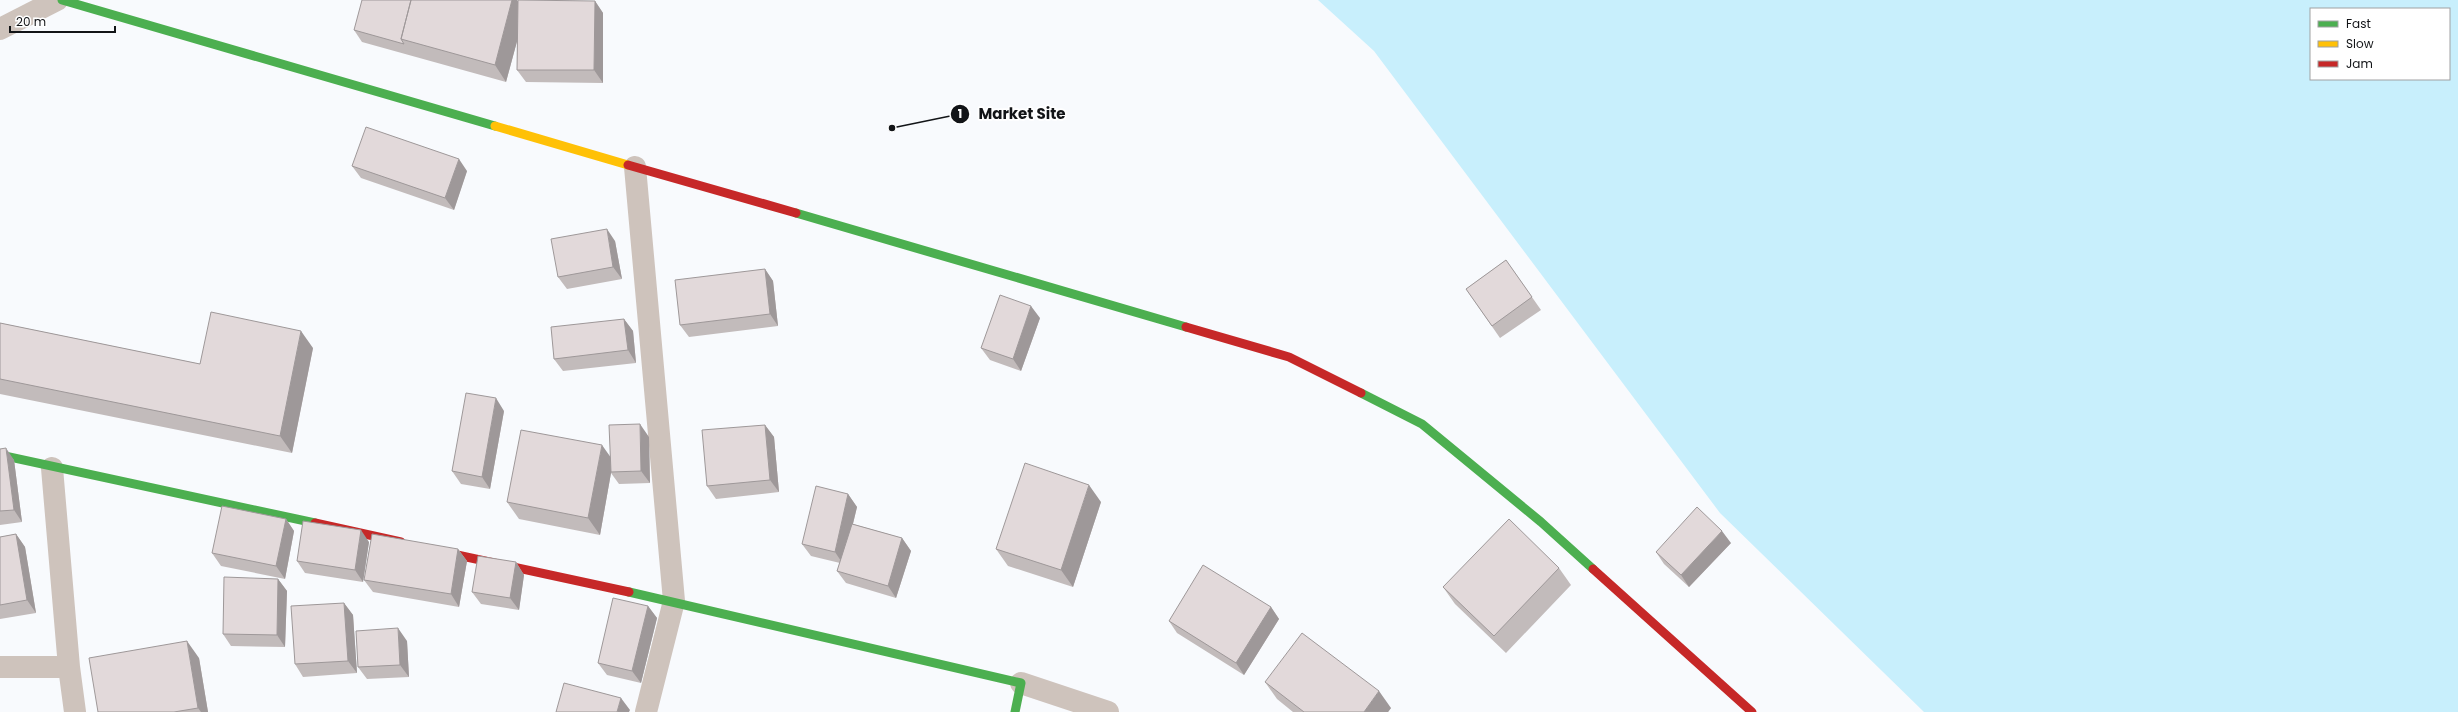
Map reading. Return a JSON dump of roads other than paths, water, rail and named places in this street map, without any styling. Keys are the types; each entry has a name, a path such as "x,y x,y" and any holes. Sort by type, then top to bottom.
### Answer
{"street":[{"path":"0,29 57,0"},
{"path":"62,0 1289,357 1422,424 1541,522 1752,712"},
{"path":"635,167 674,601 646,712"},
{"path":"0,455 52,468 409,544"},
{"path":"52,468 69,667 75,712"},
{"path":"425,548 674,601 1021,683 1108,712"},
{"path":"0,667 69,667"},
{"path":"1015,712 1021,683"}],"water":[{"path":"1318,0 2458,0 2458,712 1924,712 1720,513 1374,51"}],"place":[{"name":"Market Site","path":"892,128"}]}
